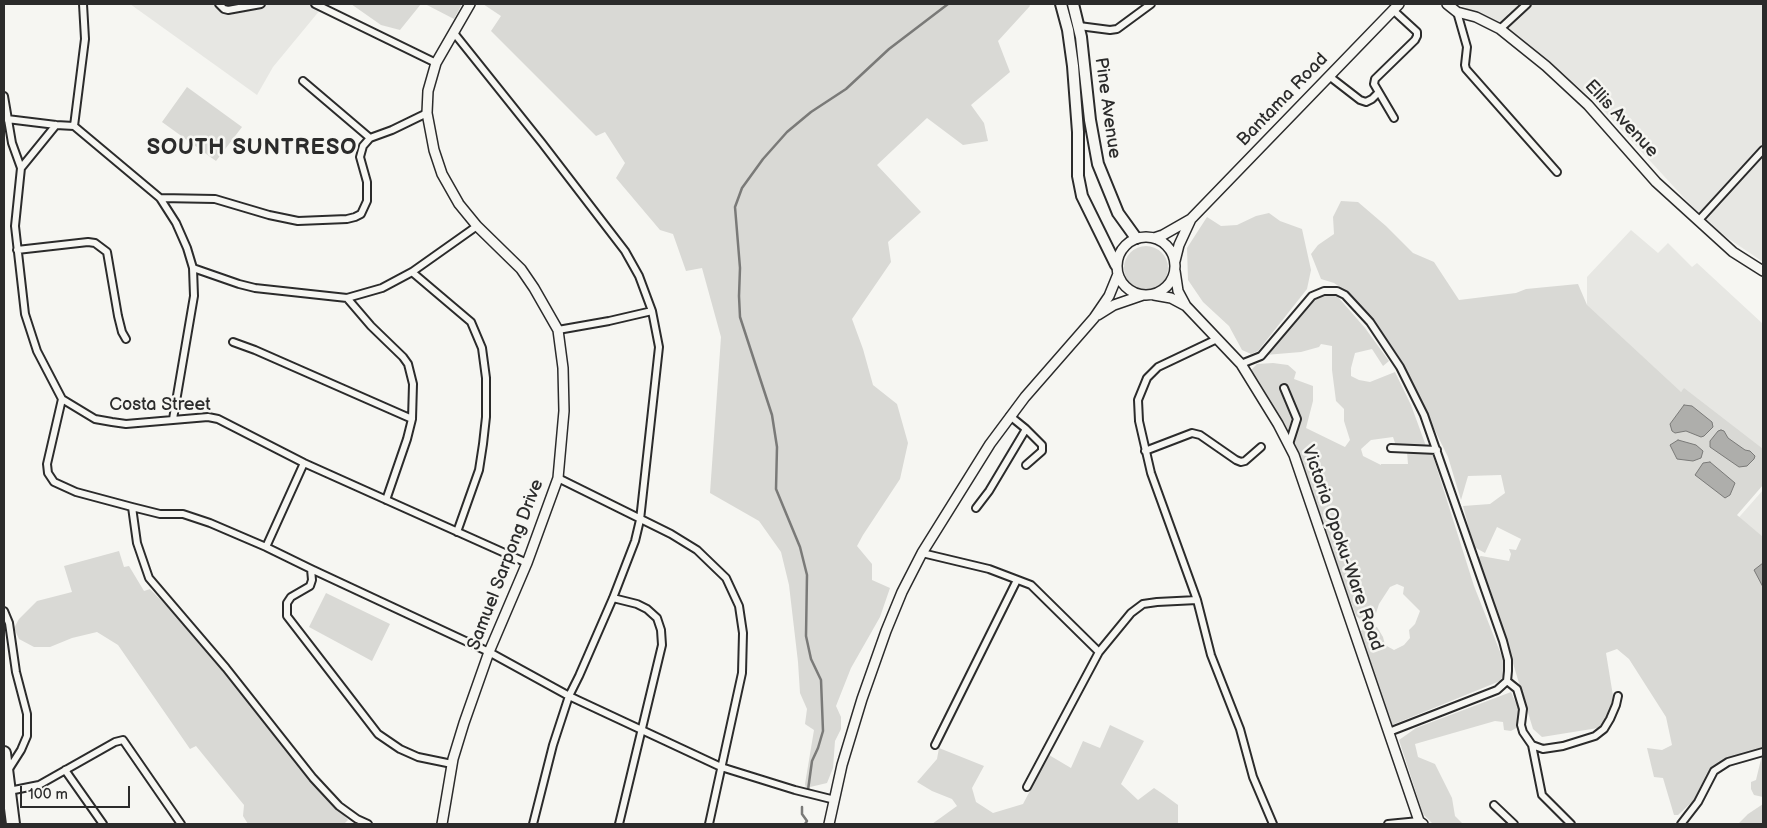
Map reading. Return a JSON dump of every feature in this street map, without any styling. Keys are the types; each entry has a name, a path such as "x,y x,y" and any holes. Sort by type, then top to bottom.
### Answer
{"highway":[{"path":"4,753 13,824"}],"main road":[{"name":"Samuel Sarpong Drive","path":"442,824 452,764 464,723 489,652 526,564 558,478 564,411 563,368 558,330 521,269 476,226 459,204 442,174 434,150 427,113 428,91 436,63 470,4"},
{"path":"1061,4 1068,30 1072,66 1078,132 1078,176 1082,196 1126,287 1134,292 1171,298 1186,306"},
{"name":"Pine Avenue","path":"1073,4 1079,26 1090,120 1098,164 1118,213 1136,238"},
{"name":"Ellis Avenue","path":"1447,4 1457,12 1476,17 1500,29 1546,66 1588,105 1656,182 1732,252 1763,271"},
{"name":"Bantama Road","path":"1191,219 1396,7"},
{"path":"1094,318 1114,306 1161,291 1168,284 1175,267 1179,245 1191,219"},
{"path":"1154,238 1191,219"},
{"path":"830,824 842,764 862,699 902,592 922,553 990,444 1010,416 1094,318 1109,296 1117,270 1118,255 1124,246 1136,238 1145,236 1163,242 1170,249 1175,267 1178,291 1186,306"},
{"name":"Victoria Opoku-Ware Road","path":"1186,306 1240,364 1289,444 1298,464 1421,822"}],"street":[{"path":"74,126 85,39 83,4"},
{"path":"219,4 228,10 261,4"},
{"path":"314,4 436,63"},
{"path":"1079,26 1116,29 1151,4"},
{"path":"1500,29 1527,4"},
{"path":"1394,118 1378,93 1374,84 1375,79 1417,36 1417,32 1396,7"},
{"path":"1457,12 1467,47 1466,69 1557,172"},
{"path":"454,33 625,252 638,276 652,311 659,348 640,520 635,541 569,696 553,745 533,824"},
{"path":"1330,76 1360,100 1366,102 1378,93"},
{"path":"303,81 370,138"},
{"path":"4,96 12,143 21,168 14,226 25,314 37,351 62,399 47,464 48,473 54,482 76,492 132,507 160,514 183,514 210,523 266,547 489,652 569,696 721,767 795,790 835,800"},
{"path":"160,198 215,198 283,219 347,219 355,217 361,214 367,201 367,182 360,157 363,146 370,138 392,130 427,113"},
{"path":"7,119 74,126 160,198 176,223 193,268 194,296 174,419"},
{"path":"21,168 56,125"},
{"path":"1699,220 1763,150"},
{"path":"193,268 255,288 347,298 382,288 412,272 476,226"},
{"path":"17,250 88,242 95,243 107,252 118,316 126,339"},
{"path":"412,272 471,322 482,348 486,378 486,418 483,444 479,470 457,532"},
{"path":"1240,364 1261,356 1312,296 1324,291 1337,291 1345,295 1370,322 1400,367 1424,415 1503,641 1508,660 1506,681 1497,690 1389,732"},
{"path":"347,298 371,326 405,360 413,384 412,419 386,500"},
{"path":"558,330 652,311"},
{"path":"1216,340 1158,367 1147,378 1138,400 1138,421 1151,473 1197,600 1212,655 1240,730 1253,777 1273,824"},
{"path":"233,342 412,419"},
{"path":"1284,388 1298,419 1289,444"},
{"name":"Costa Street","path":"62,399 95,419 126,424 208,417 218,419 304,463 526,564"},
{"path":"1010,416 1042,445 1042,451 1026,465"},
{"path":"976,508 989,491 1026,429"},
{"path":"1145,451 1192,433 1200,435 1241,462 1245,461 1261,447"},
{"path":"1391,448 1436,450"},
{"path":"266,547 304,463"},
{"path":"558,478 671,534 697,550 726,578 739,606 743,633 742,673 709,824"},
{"path":"132,507 137,543 149,578 226,668 320,785 339,806 357,819 368,824"},
{"path":"922,553 989,569 1031,585 1100,652"},
{"path":"310,569 312,580 310,586 291,597 287,602 287,616 378,734 400,749 418,757 452,764"},
{"path":"935,745 1017,580"},
{"path":"612,598 637,604 647,609 657,618 661,630 662,645 619,824"},
{"path":"1027,787 1100,652 1131,613 1143,604 1197,600"},
{"path":"4,611 9,623 14,658 26,714 27,736 21,750 6,773"},
{"path":"1506,681 1517,690 1523,709 1521,725 1523,732 1532,745 1542,795 1571,824"},
{"path":"1532,745 1543,749 1563,746 1595,736 1610,719 1618,696"},
{"path":"9,791 36,787 64,770 123,740 181,824"},
{"path":"1681,824 1698,802 1714,770 1728,762 1763,752"},
{"path":"64,770 103,824"},
{"path":"1494,805 1514,824"},
{"path":"1388,824 1421,822"}],"shaded area":[{"path":"130,4 325,4 273,67 257,95"},
{"path":"351,4 421,4 400,30 381,25"},
{"path":"425,4 462,4 454,19"},
{"path":"483,4 1029,4 1030,6 998,41 1010,72 971,105 984,123 988,141 963,145 927,118 877,165 921,212 888,242 891,262 852,319 873,385 897,404 908,443 900,479 857,546 872,564 872,580 890,588 880,617 851,668 836,706 841,717 841,729 835,741 833,768 827,783 806,788 805,784 814,730 805,724 807,709 800,693 789,585 781,552 759,521 710,493 721,337 702,268 686,271 673,234 660,230 616,178 625,163 605,132 596,136 491,31 501,16"},
{"path":"1457,4 1763,4 1763,262 1710,226 1593,99 1498,22"},
{"path":"187,87 242,127 216,161 162,122"},
{"path":"1341,201 1358,202 1413,253 1434,262 1459,300 1516,293 1526,289 1578,284 1587,305 1681,392 1684,388 1763,449 1763,485 1737,515 1763,537 1763,749 1728,759 1714,766 1693,801 1678,815 1674,815 1663,778 1654,777 1647,748 1662,750 1672,745 1666,717 1629,659 1617,649 1606,653 1614,702 1606,719 1598,728 1542,737 1533,729 1494,601 1491,601 1477,558 1481,556 1509,561 1511,554 1509,549 1516,550 1521,539 1497,527 1485,553 1474,547 1463,506 1490,504 1505,493 1501,475 1468,476 1461,500 1448,457 1398,355 1376,325 1343,289 1334,283 1321,279 1311,254 1318,245 1334,234 1333,217"},
{"path":"1269,213 1280,221 1302,229 1311,270 1307,289 1258,351 1251,354 1242,350 1229,326 1203,302 1188,280 1187,248 1207,217 1221,226 1237,225 1256,216"},
{"path":"1631,230 1658,253 1668,243 1692,267 1697,263 1763,324 1763,452 1682,391 1678,394 1587,309 1587,277"},
{"path":"1146,246 1158,250 1164,256 1168,268 1164,280 1158,286 1146,290 1134,286 1128,280 1124,268 1128,256 1134,250"},
{"path":"1331,293 1338,297 1365,328 1389,361 1383,366 1372,349 1355,353 1351,376 1370,382 1395,372 1411,405 1426,446 1396,446 1393,437 1371,440 1361,449 1363,456 1381,465 1408,464 1407,452 1432,453 1474,586 1504,662 1504,674 1500,681 1392,725 1359,633 1366,626 1377,627 1385,645 1394,650 1404,645 1410,638 1409,630 1415,624 1420,611 1403,594 1404,587 1397,584 1390,587 1379,604 1376,613 1360,619 1356,616 1288,434 1250,371 1257,364 1273,363 1288,365 1296,372 1294,379 1313,386 1313,401 1306,428 1345,447 1350,440 1344,421 1344,409 1336,401 1332,370 1332,346 1321,344 1319,347 1301,352 1265,355 1314,298 1322,294"},
{"path":"1684,405 1692,406 1712,422 1713,427 1704,436 1701,437 1686,431 1675,433 1672,431 1670,424"},
{"path":"1721,430 1724,431 1728,438 1755,456 1747,466 1739,467 1710,447 1710,441"},
{"path":"1678,440 1696,445 1703,451 1701,458 1693,461 1677,459 1670,445"},
{"path":"1710,462 1735,483 1730,495 1725,498 1695,475 1703,463"},
{"path":"1763,490 1763,547 1734,523"},
{"path":"119,551 124,567 129,566 144,591 150,589 195,635 348,820 344,824 248,824 243,816 244,805 196,746 190,749 118,645 97,632 72,638 50,647 34,647 19,639 14,628 19,619 37,601 72,592 64,566"},
{"path":"1763,563 1763,587 1754,570"},
{"path":"326,593 390,624 372,661 309,627"},
{"path":"1511,692 1518,708 1519,718 1518,727 1511,731 1504,730 1503,722 1495,721 1415,744 1418,757 1435,764 1452,798 1455,816 1463,824 1433,824 1423,814 1399,740 1416,728"},
{"path":"1110,725 1144,741 1121,784 1138,800 1154,788 1163,794 1178,805 1178,824 932,824 957,806 952,799 932,791 917,782 937,759 939,748 984,766 972,788 976,802 993,813 1023,804 1049,755 1071,768 1083,741 1100,748"},
{"path":"1762,755 1763,797 1754,795 1751,789 1751,782 1756,780"},
{"path":"1763,804 1763,824 1738,824 1748,814"}],"waterway":[{"path":"808,790 812,761 823,731 821,680 811,659 806,636 807,575 800,547 776,489 777,447 772,415 740,317 740,268 735,207 742,188 763,159 787,132 811,112 846,89 889,49 948,4"},
{"path":"802,807 802,814 807,821 805,824"}],"district":[{"name":"SOUTH SUNTRESO","path":"252,148"}]}
